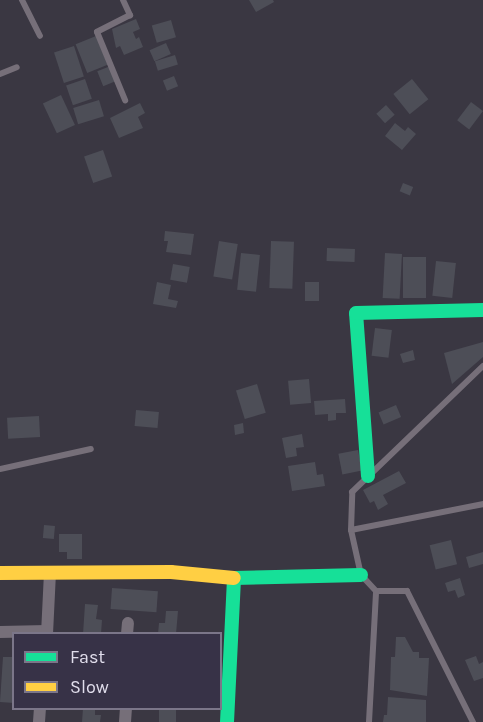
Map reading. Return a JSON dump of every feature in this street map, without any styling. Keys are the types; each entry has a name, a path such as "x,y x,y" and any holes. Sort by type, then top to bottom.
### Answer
{"street":[{"path":"368,476 356,313 483,310"},
{"path":"0,632 47,632 50,572"},
{"path":"0,573 171,572 234,578 361,575"},
{"path":"227,722 234,578"}],"lane":[{"path":"22,0 40,36"},
{"path":"123,0 130,15 97,32 124,100"},
{"path":"0,74 17,67"},
{"path":"369,722 376,591 361,575 351,530 352,492 483,366"},
{"path":"0,469 91,450"},
{"path":"351,530 483,504"},
{"path":"376,591 407,591 473,722"}],"building":[{"path":"249,0 273,0 274,2 256,12"},
{"path":"136,19 140,29 133,32 136,39 139,37 143,47 124,55 120,46 116,48 112,29"},
{"path":"171,20 176,37 157,43 152,26"},
{"path":"96,36 108,65 87,73 76,44"},
{"path":"166,43 171,54 154,61 150,50"},
{"path":"74,46 84,76 64,83 54,52"},
{"path":"175,55 178,65 158,71 155,61"},
{"path":"113,65 119,80 103,86 97,71"},
{"path":"174,76 178,86 167,91 163,80"},
{"path":"85,79 92,99 73,105 66,86"},
{"path":"412,79 428,99 410,114 393,94"},
{"path":"61,95 75,125 57,133 43,103"},
{"path":"99,100 104,116 78,124 73,108"},
{"path":"471,102 483,111 469,129 457,120"},
{"path":"140,103 145,113 138,117 143,128 119,138 110,118"},
{"path":"386,105 395,115 385,123 376,114"},
{"path":"395,123 405,131 408,127 416,134 402,150 385,136"},
{"path":"103,150 112,176 93,183 84,157"},
{"path":"403,183 413,187 410,195 400,191"},
{"path":"165,231 194,234 191,255 166,252 168,241 164,241"},
{"path":"219,241 238,244 232,280 213,277"},
{"path":"271,241 294,242 292,289 269,288"},
{"path":"327,248 355,249 355,262 327,261"},
{"path":"241,253 260,255 256,292 237,290"},
{"path":"385,253 402,254 400,299 383,298"},
{"path":"403,257 426,257 426,298 403,298"},
{"path":"436,261 456,263 452,298 432,296"},
{"path":"173,264 190,267 187,283 170,280"},
{"path":"157,282 171,285 168,299 178,301 176,308 153,304"},
{"path":"305,282 319,282 319,301 305,301"},
{"path":"375,328 392,330 388,358 372,356"},
{"path":"483,342 483,357 452,384 444,353"},
{"path":"413,350 415,360 403,363 400,354"},
{"path":"309,379 311,403 290,405 288,381"},
{"path":"257,384 266,413 245,419 236,390"},
{"path":"345,399 346,413 336,413 336,420 328,421 328,414 315,415 314,401"},
{"path":"396,405 401,417 384,424 379,412"},
{"path":"136,410 159,412 158,428 135,426"},
{"path":"39,416 40,437 8,439 7,418"},
{"path":"243,423 244,433 235,435 234,425"},
{"path":"302,434 304,447 296,448 297,456 286,458 282,438"},
{"path":"358,450 362,471 342,474 338,454"},
{"path":"315,462 317,475 323,474 325,486 292,491 288,466"},
{"path":"399,471 406,483 383,495 388,504 378,510 374,501 370,503 363,490"},
{"path":"44,525 55,526 54,539 43,538"},
{"path":"59,534 82,534 82,559 67,559 67,552 59,552"},
{"path":"451,540 457,564 436,570 430,545"},
{"path":"483,552 483,564 469,568 466,557"},
{"path":"460,578 465,595 458,598 455,590 448,592 445,583"},
{"path":"112,588 158,591 156,612 111,609"},
{"path":"85,604 98,605 96,619 102,620 101,632 83,632"},
{"path":"166,611 178,611 176,632 158,632 159,623 165,623"},
{"path":"396,637 405,637 413,652 419,652 419,658 429,658 427,696 390,690 391,657 395,657"},
{"path":"476,656 479,664 483,662 483,678 474,681 465,660"},
{"path":"3,657 12,657 12,703 0,702"},
{"path":"388,697 426,700 426,722 383,722 384,715 387,715"},
{"path":"83,710 95,710 95,715 101,715 100,722 82,722"},
{"path":"159,710 176,710 176,722 159,722"}],"traffic: fast":[{"path":"368,476 356,313 483,310"},
{"path":"234,578 361,575"},
{"path":"227,722 234,578"}],"traffic: slow":[{"path":"0,573 171,572 234,578"}]}
